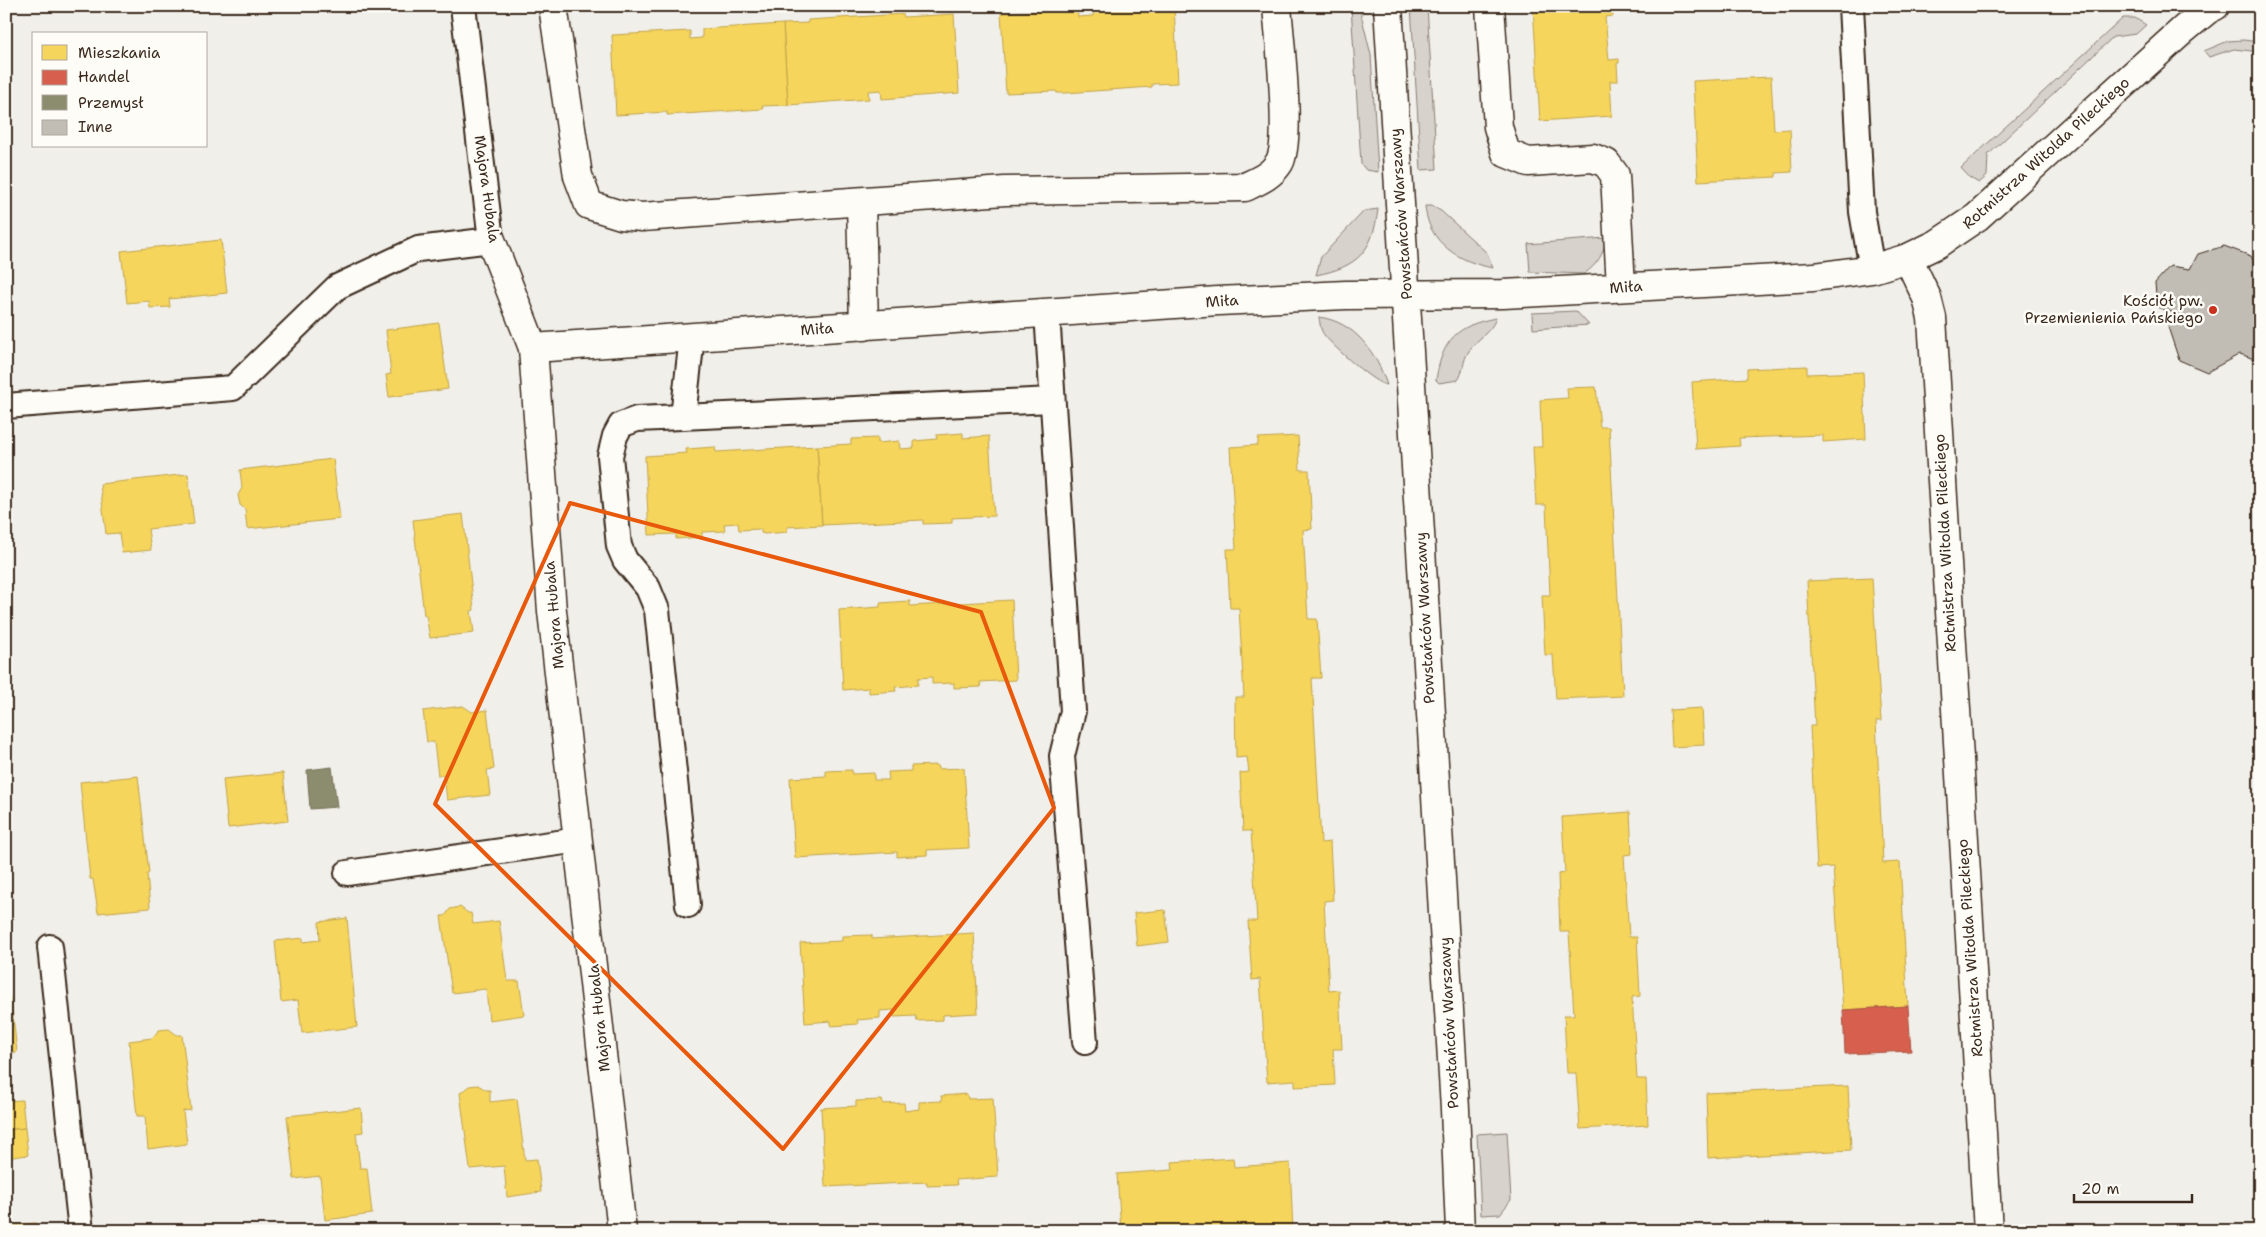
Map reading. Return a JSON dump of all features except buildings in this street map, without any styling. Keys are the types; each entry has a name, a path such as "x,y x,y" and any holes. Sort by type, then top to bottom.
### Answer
{"street":[{"path":"553,6 578,176 589,205 621,215 642,217 1005,191 1245,187 1267,176 1280,162 1285,132 1277,6"},
{"name":"Powstańców Warszawy","path":"1388,6 1454,1099 1460,1231"},
{"path":"1490,6 1498,127 1506,153 1528,162 1592,158 1606,163 1615,175 1621,288"},
{"name":"Rotmistrza Witolda Pileckiego","path":"1988,1231 1932,318 1927,298 1908,258 1937,244 1977,217 2183,30 2207,10 2215,6"},
{"path":"861,202 864,326"},
{"name":"Majora Hubala","path":"491,240 534,348 552,611 622,1231"},
{"name":"Miła","path":"534,348 1302,297 1504,294 1814,277 1872,269 1908,258"}],"lane":[{"name":"Majora Hubala","path":"463,6 491,240"},
{"path":"1851,6 1862,212 1872,269"},
{"path":"6,406 233,388 337,287 418,249 491,240"},
{"path":"1047,313 1073,711 1062,756 1084,1042"},
{"path":"683,417 692,337"},
{"path":"688,905 657,610 648,588 626,560 619,546 610,456 615,436 621,426 638,420 683,417 1052,400"},
{"path":"347,873 579,840"},
{"path":"50,947 80,1231"}],"highlighted area":[{"path":"570,503 981,612 1054,808 783,1149 435,804"}],"shaded area":[{"path":"1351,6 1359,6 1371,55 1378,172 1366,170 1361,164"},
{"path":"1411,6 1427,6 1437,169 1421,170"},
{"path":"2123,18 2135,18 2146,25 2136,34 2113,37 1988,155 1987,176 1979,183 1970,178 1961,168"},
{"path":"2228,41 2260,42 2260,52 2234,49 2209,57 2204,51"},
{"path":"1425,206 1432,206 1441,211 1487,253 1493,268 1468,261 1447,249 1432,230 1427,219"},
{"path":"1378,209 1372,236 1361,255 1343,267 1316,275 1321,257 1364,211"},
{"path":"1606,238 1604,249 1599,259 1584,274 1530,272 1528,244"},
{"path":"1576,311 1589,325 1533,329 1532,313"},
{"path":"1319,317 1343,325 1362,341 1377,361 1387,385 1373,379 1329,341 1322,331"},
{"path":"1496,318 1491,328 1469,351 1458,380 1439,383 1436,380 1442,354 1454,337 1461,330 1471,325"},
{"path":"1507,1132 1511,1200 1500,1214 1481,1215 1477,1134"}],"place":[{"name":"Kościół pw. Przemienienia Pańskiego","path":"2213,310"}]}
